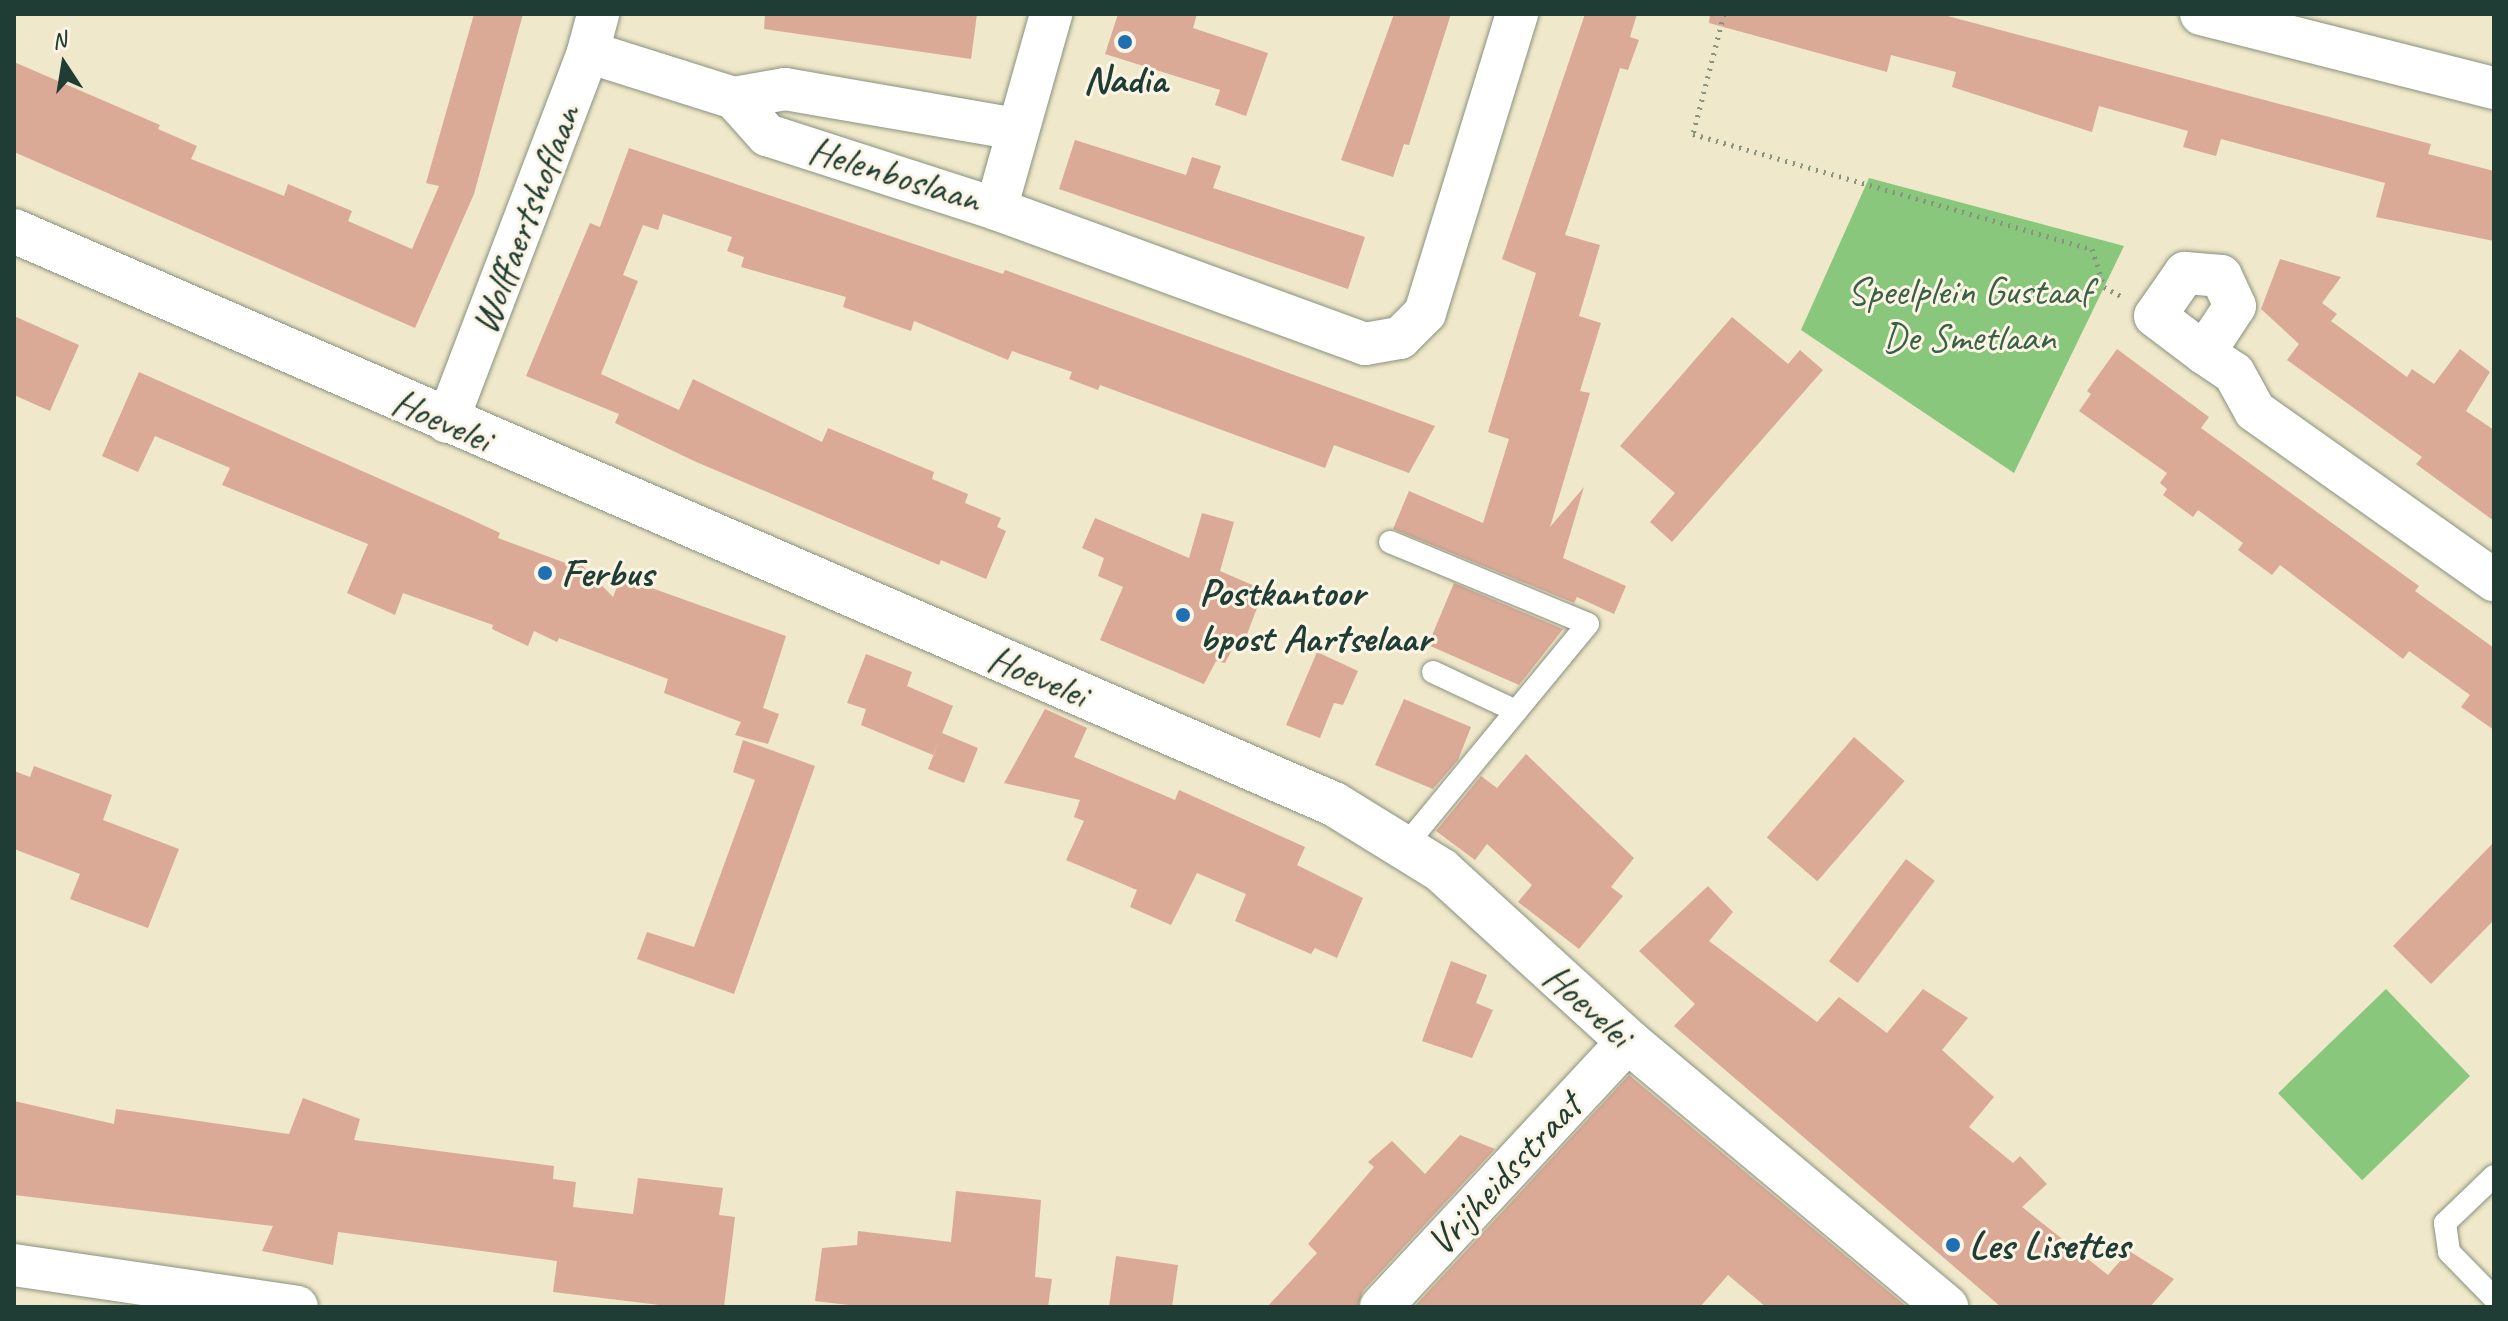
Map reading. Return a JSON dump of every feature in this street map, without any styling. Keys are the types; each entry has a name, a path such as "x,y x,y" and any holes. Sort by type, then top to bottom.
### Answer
{"street":[{"name":"Helenboslaan","path":"593,33 734,98 767,135 996,209 1016,129 1051,14"},
{"path":"996,209 1365,344 1400,338 1425,313 1517,14"},
{"path":"2201,14 2494,88"},
{"name":"Wolffaertshoflaan","path":"447,422 593,33"},
{"name":"Helenboslaan","path":"734,98 785,89 1016,129"},
{"name":"Hoevelei","path":"14,231 447,422 1334,804 1441,870 1628,1041 1946,1307"},
{"path":"2204,353 2234,373 2255,411 2494,580"},
{"name":"Vrijheidsstraat","path":"1381,1307 1628,1041"},
{"path":"14,1265 297,1307"}],"lane":[{"path":"1390,542 1588,624 1404,847"},
{"path":"1433,672 1516,711"},
{"path":"2494,1176 2445,1223 2449,1252 2494,1298"}],"path":[{"path":"1724,14 1693,134 2092,249 2104,287"}],"green space":[{"name":"Speelplein Gustaaf De Smetlaan","path":"1869,178 2124,246 2014,473 1801,330"},
{"path":"2386,989 2470,1076 2362,1180 2278,1093"}],"building":[{"path":"474,14 523,14 474,194 415,328 14,152 14,62 160,125 158,129 197,146 191,159 284,196 288,184 352,211 348,221 412,249 439,186 426,183"},
{"path":"765,14 977,14 971,59 764,29"},
{"path":"1118,14 1197,14 1193,28 1268,53 1246,116 1215,105 1220,90 1105,54"},
{"path":"1394,14 1451,14 1409,145 1404,144 1393,177 1341,160"},
{"path":"1585,14 1637,14 1630,37 1639,40 1628,70 1620,68 1565,235 1600,245 1579,316 1601,323 1580,391 1590,393 1550,527 1584,487 1563,558 1626,586 1614,614 1577,597 1574,603 1393,529 1409,491 1483,523 1509,439 1488,432 1536,273 1502,259"},
{"path":"1710,14 1940,14 2431,144 2428,154 2494,171 2494,241 2376,217 2385,183 2221,139 2216,156 2183,147 2188,131 2099,106 2092,132 1952,87 1956,72 1891,55 1887,72 1709,23"},
{"path":"1075,140 1186,175 1192,157 1221,166 1213,188 1365,237 1348,289 1059,189"},
{"path":"629,148 1003,274 1005,270 1435,426 1409,473 1334,445 1325,468 1100,385 1098,390 1069,379 1072,372 1012,351 1008,360 914,321 911,331 843,307 846,297 741,267 744,257 727,251 732,237 663,214 658,230 643,225 623,275 638,281 601,374 679,410 693,379 822,442 828,428 934,472 932,479 968,494 965,503 1001,518 997,527 1006,531 986,579 941,560 939,565 694,461 615,423 619,414 526,376 590,223 600,227"},
{"path":"2280,259 2341,277 2322,303 2337,314 2331,321 2407,377 2412,369 2434,384 2460,349 2490,372 2466,411 2494,430 2494,521 2416,464 2422,457 2287,360 2299,344 2261,309"},
{"path":"14,316 79,345 50,411 14,395"},
{"path":"1732,317 1788,364 1800,350 1823,370 1672,542 1650,522 1675,493 1620,446"},
{"path":"2117,349 2209,417 2201,428 2419,586 2415,591 2494,648 2494,730 2461,707 2470,695 2409,651 2403,659 2280,565 2272,575 2238,550 2243,543 2198,510 2193,517 2163,495 2167,489 2160,483 2167,473 2079,411 2091,394 2087,391"},
{"path":"139,372 468,518 500,533 498,538 571,565 578,561 613,597 621,577 786,636 763,708 779,714 768,744 735,735 741,722 664,693 668,679 559,638 557,642 534,631 528,646 492,629 493,625 403,593 395,615 347,593 368,544 222,485 230,468 155,436 138,472 102,456"},
{"name":"Postkantoor bpost Aartselaar","path":"1202,513 1234,522 1220,571 1264,590 1244,642 1237,640 1225,663 1216,661 1204,684 1100,640 1123,587 1098,576 1104,558 1082,548 1095,518 1189,558"},
{"path":"1454,583 1563,629 1519,685 1428,645"},
{"path":"1317,652 1358,671 1343,705 1334,703 1320,738 1286,725"},
{"path":"866,654 912,672 907,686 953,706 942,733 978,748 964,783 928,769 938,743 933,755 861,725 866,709 847,703"},
{"path":"1404,699 1471,727 1458,760 1433,789 1375,765"},
{"path":"1045,709 1087,728 1074,757 1175,800 1179,790 1305,847 1297,865 1363,898 1337,958 1315,948 1311,954 1235,921 1246,894 1197,873 1171,925 1130,907 1137,890 1066,860 1084,821 1074,817 1080,800 1004,783"},
{"path":"1854,737 1905,781 1817,881 1767,837"},
{"path":"743,740 815,766 734,994 637,959 647,932 694,947 755,780 733,772"},
{"path":"1526,754 1634,858 1611,887 1623,896 1579,949 1518,902 1532,885 1487,844 1475,860 1436,831 1481,776 1497,788"},
{"path":"34,766 112,795 103,820 179,849 148,928 70,899 80,874 14,849 14,771 30,777"},
{"path":"2494,842 2494,920 2431,984 2393,946"},
{"path":"1906,859 1935,881 1858,983 1829,961"},
{"path":"1708,886 1733,912 1709,941 1817,1022 1839,997 1887,1033 1923,989 1968,1018 1942,1050 1994,1097 1969,1127 2013,1163 2020,1156 2047,1184 2022,1207 2108,1275 2129,1251 2174,1279 2150,1307 2001,1307 1674,1026 1695,1004 1639,951"},
{"path":"1451,961 1487,975 1476,1003 1493,1010 1472,1058 1422,1041"},
{"path":"1629,1075 1907,1307 1766,1307 1728,1275 1700,1307 1414,1307"},
{"path":"303,1098 360,1119 354,1140 554,1166 553,1179 576,1182 573,1207 633,1214 638,1178 723,1188 719,1215 735,1217 724,1307 676,1307 553,1292 557,1261 338,1232 333,1265 262,1251 273,1226 14,1195 14,1101 114,1124 116,1109 289,1134"},
{"path":"1460,1135 1495,1149 1363,1291 1358,1307 1267,1307 1317,1253 1308,1244 1374,1167 1368,1162 1392,1141 1425,1174"},
{"path":"956,1191 1041,1200 1035,1277 1052,1279 1048,1307 865,1307 815,1301 822,1248 857,1245 858,1231 951,1242"},
{"path":"1116,1256 1178,1265 1172,1307 1109,1307"}],"place":[{"name":"Nadia","path":"1125,42"},
{"name":"Ferbus","path":"545,573"},
{"name":"Postkantoor bpost Aartselaar","path":"1183,615"},
{"name":"Les Lisettes","path":"1953,1245"}]}
